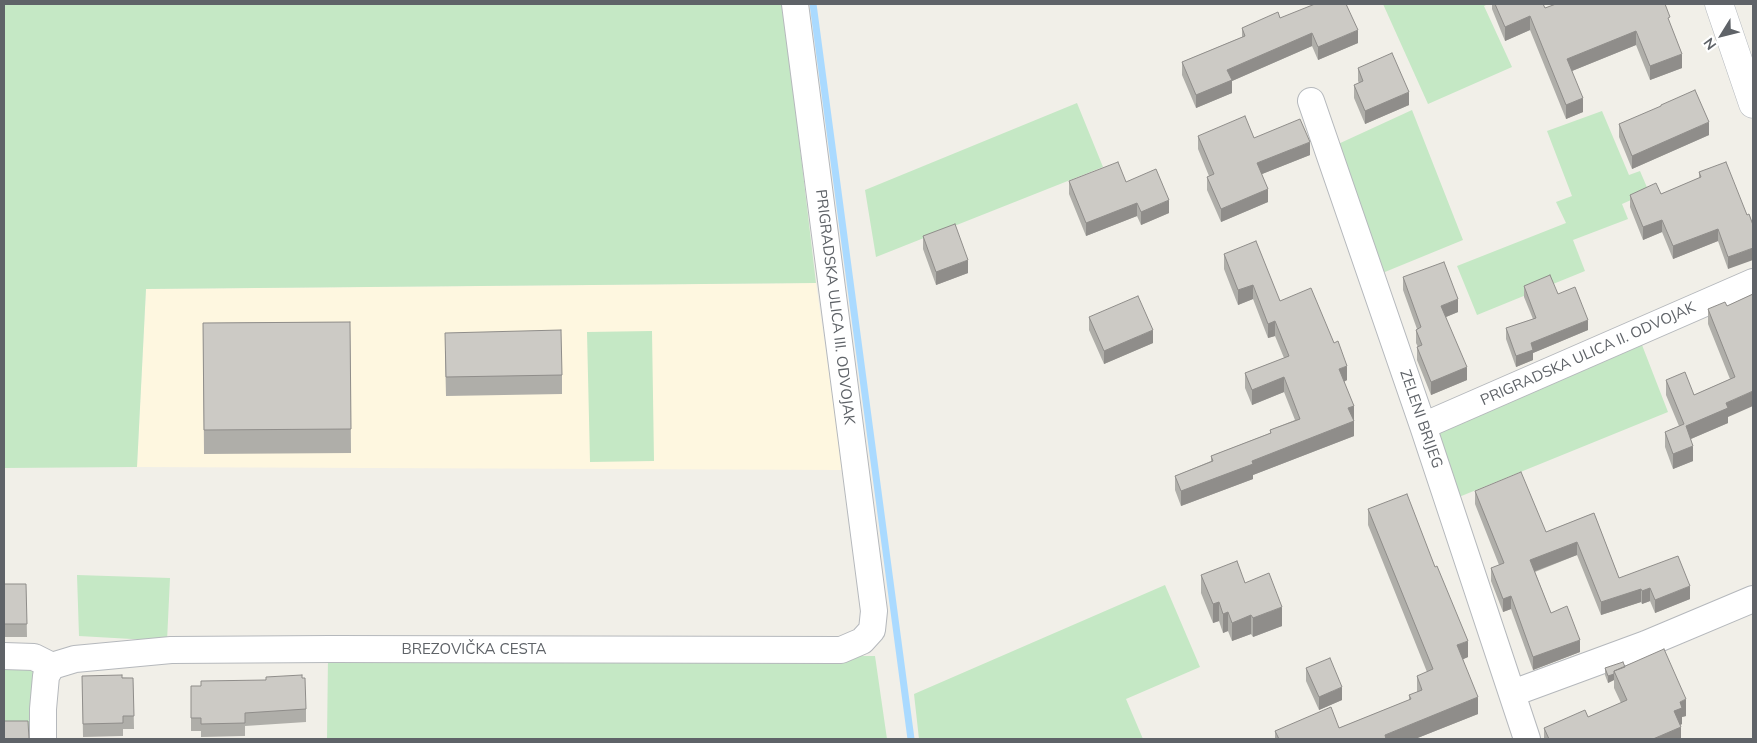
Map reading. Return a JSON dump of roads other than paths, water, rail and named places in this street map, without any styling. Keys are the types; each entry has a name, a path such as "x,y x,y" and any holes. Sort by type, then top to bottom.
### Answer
{"main road":[{"path":"1719,4 1753,104"}],"street":[{"name":"PRIGRADSKA ULICA III. ODVOJAK","path":"795,4 874,611"},
{"name":"ZELENI BRIJEG","path":"1311,101 1423,426 1527,739"},
{"name":"PRIGRADSKA ULICA II. ODVOJAK","path":"1423,426 1753,282"},
{"path":"1512,693 1646,644 1753,599"},
{"name":"BREZOVIČKA CESTA","path":"52,666 75,659 171,650 331,648 841,650 862,641 872,630 874,611"},
{"path":"4,656 34,657 52,666 46,676 43,739"}],"waterway":[{"path":"813,4 911,739"}]}
